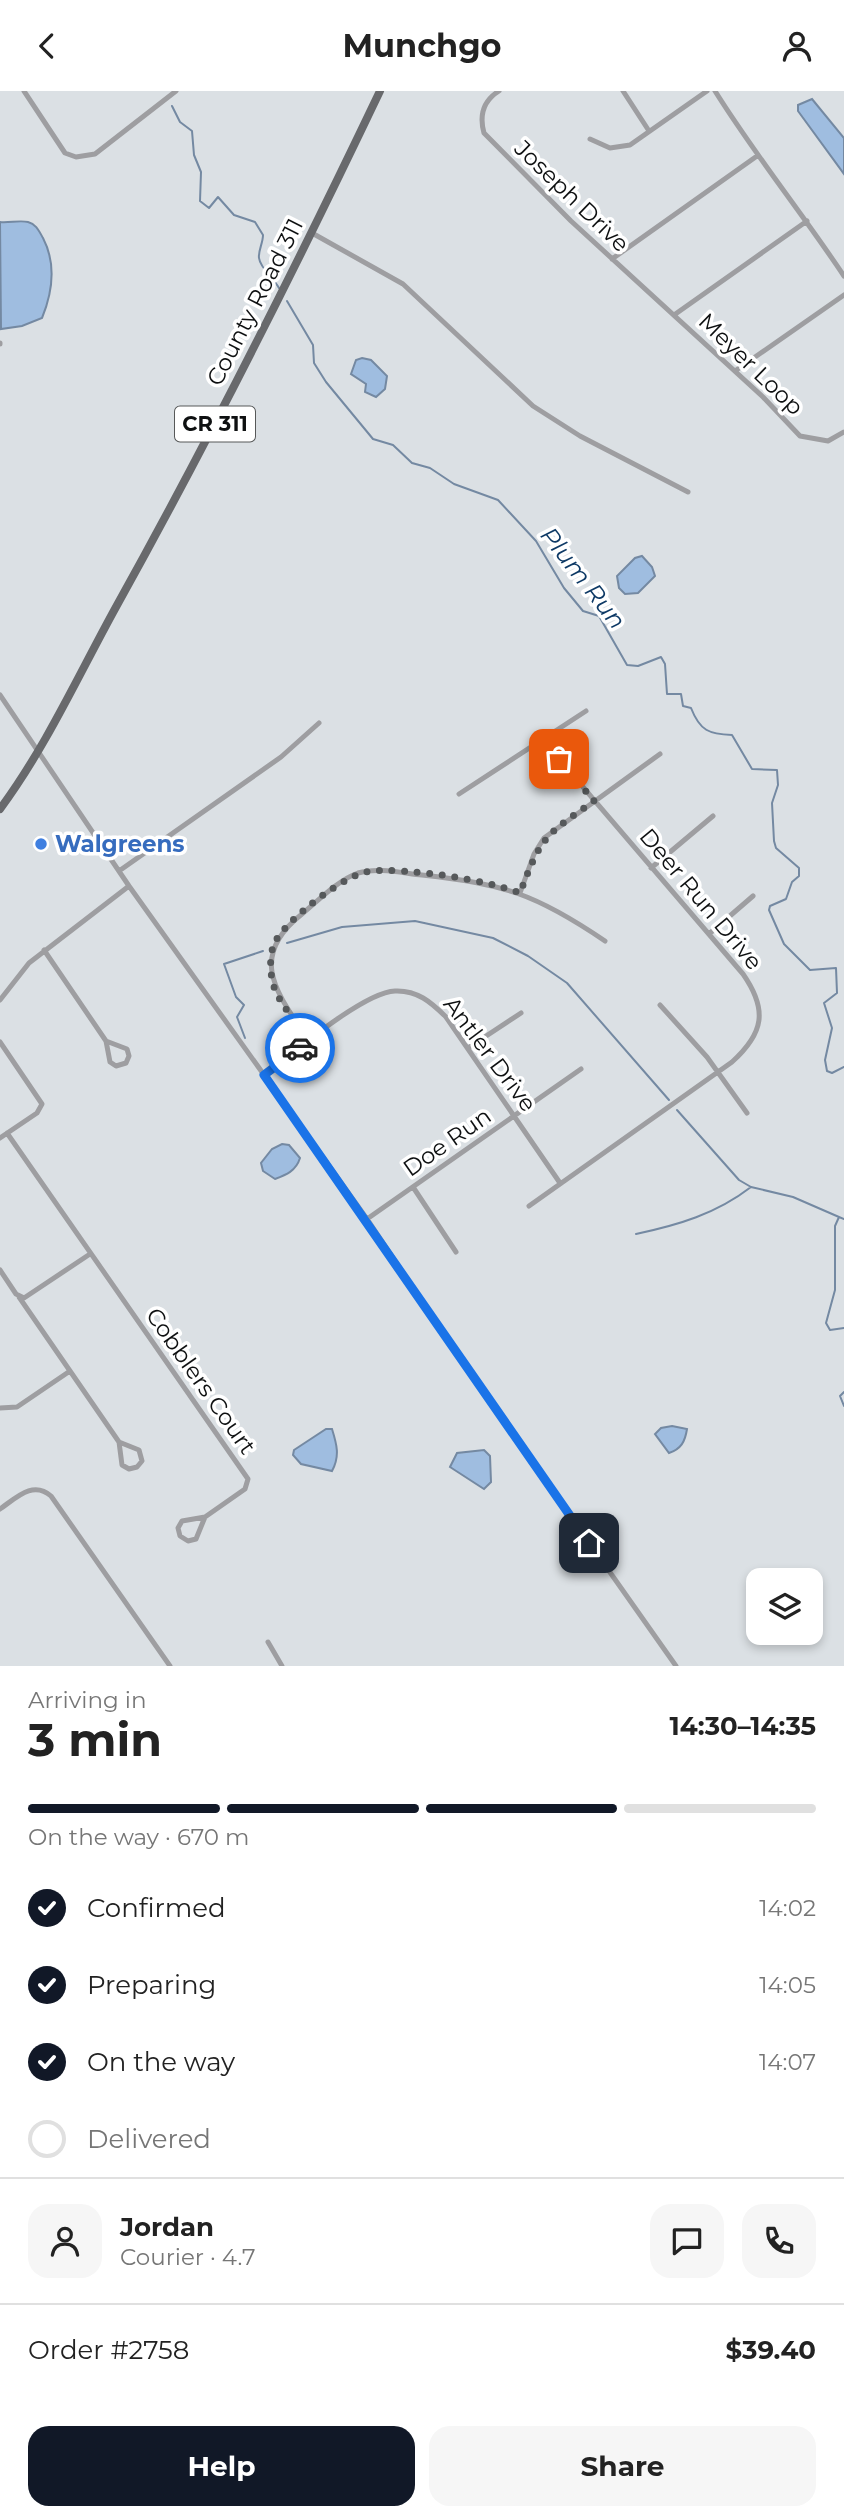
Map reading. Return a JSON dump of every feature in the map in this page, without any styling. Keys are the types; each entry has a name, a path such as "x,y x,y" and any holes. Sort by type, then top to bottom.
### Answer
{"main road":[{"name":"County Road 311","path":"0,809 37,749 173,505 312,233 380,91"}],"street":[{"path":"25,92 65,153 76,157 95,154 176,91"},
{"name":"Joseph Drive","path":"499,91 483,108 481,124 484,133 612,259 674,315"},
{"path":"623,91 649,131"},
{"path":"590,139 610,148 622,147 707,91"},
{"path":"715,91 757,156 807,221 844,277"},
{"path":"612,259 757,156"},
{"path":"674,315 807,221"},
{"path":"312,233 403,284 533,406 580,436 688,492"},
{"path":"735,371 844,295"},
{"name":"Meyer Loop","path":"674,315 800,436 828,441 844,432"},
{"path":"0,695 119,871 367,1219 471,1375 676,1666"},
{"path":"459,794 586,711"},
{"path":"119,871 281,757 319,723"},
{"name":"Deer Run Drive","path":"529,1206 719,1072 752,1042 758,1028 759,1007 756,994 743,974 541,738"},
{"path":"520,893 534,854 544,838 660,754"},
{"path":"651,868 713,816"},
{"path":"309,1041 275,989 271,963 274,946 291,922 348,877 370,871 390,871 472,880 549,904 605,941"},
{"path":"0,1000 24,968 44,950 130,886"},
{"path":"709,934 753,896"},
{"path":"44,950 106,1041 110,1062 116,1066 125,1063 129,1056 127,1049 106,1041"},
{"name":"Antler Drive","path":"264,1075 372,996 396,991 412,993 431,1002 468,1048 560,1183"},
{"path":"660,1005 719,1072 747,1114"},
{"path":"468,1048 521,1013"},
{"path":"0,1042 42,1104 37,1113 0,1138"},
{"name":"Doe Run","path":"367,1219 581,1069"},
{"path":"7,1133 90,1254 31,1294 19,1297"},
{"path":"413,1187 457,1252"},
{"name":"Cobblers Court","path":"90,1254 248,1479 245,1489 205,1517 182,1521 178,1528 180,1536 188,1541 196,1539 205,1517"},
{"path":"0,1270 119,1442 122,1465 129,1469 137,1467 142,1461 139,1450 119,1442"},
{"path":"0,1408 18,1407 70,1371"},
{"path":"0,1509 27,1491 47,1492 170,1666"},
{"path":"268,1641 282,1666"}],"water":[{"path":"812,99 844,138 844,174 798,111 798,105"},
{"path":"25,221 35,226 50,257 52,277 42,318 22,326 1,329 0,222"},
{"path":"356,360 371,360 387,376 385,389 376,397 365,392 366,384 351,374"},
{"path":"642,556 652,567 655,576 638,593 625,594 619,588 617,576 635,558"},
{"path":"282,1144 289,1145 300,1158 293,1169 275,1179 263,1171 261,1163 272,1149"},
{"path":"672,1426 687,1429 682,1444 669,1453 655,1434 661,1428"},
{"path":"326,1429 332,1429 336,1445 337,1455 332,1471 301,1464 293,1455 294,1450"},
{"path":"484,1450 490,1456 491,1482 484,1489 450,1467 457,1453"}],"waterway":[{"name":"Plum Run","path":"172,106 180,122 192,131 194,155 201,172 200,201 209,208 218,197 234,215 255,222 263,235 260,262 279,288"},
{"name":"Plum Run","path":"287,301 313,345 314,363 326,382 373,439 393,445 412,463 430,468 454,484 498,500 536,541 564,588 583,611 599,616 627,665 638,666 661,657 665,664 667,694 681,694 683,706 691,708 698,722 706,730 732,735 752,769 777,770 778,785 772,803 774,841 776,848 799,868 799,876 792,882 786,899 770,906 769,910 784,944 810,970 836,968 837,993 824,1003 832,1028 825,1060 827,1071 832,1073 844,1067"},
{"path":"287,943 342,927 415,921 493,938 528,956 567,983 669,1100"},
{"path":"245,1038 237,1017 244,1005 236,997 224,964 263,951"},
{"path":"677,1110 739,1180 751,1187 793,1197 839,1217"},
{"path":"636,1234 696,1217 751,1187"},
{"name":"Plum Run","path":"844,1219 839,1217 835,1226 835,1290 826,1323 830,1330 844,1328"},
{"name":"Plum Run","path":"844,1392 840,1396 844,1406"}],"way so far":[{"path":"300,1048 309,1041 275,989 271,971 274,946 284,929 348,877 362,872 390,871 472,880 520,893 534,854 544,838 594,801 559,759"}],"place":[{"name":"Walgreens","path":"41,844"}],"route":[{"path":"300,1048 264,1075 367,1219 471,1375 589,1543"}]}
